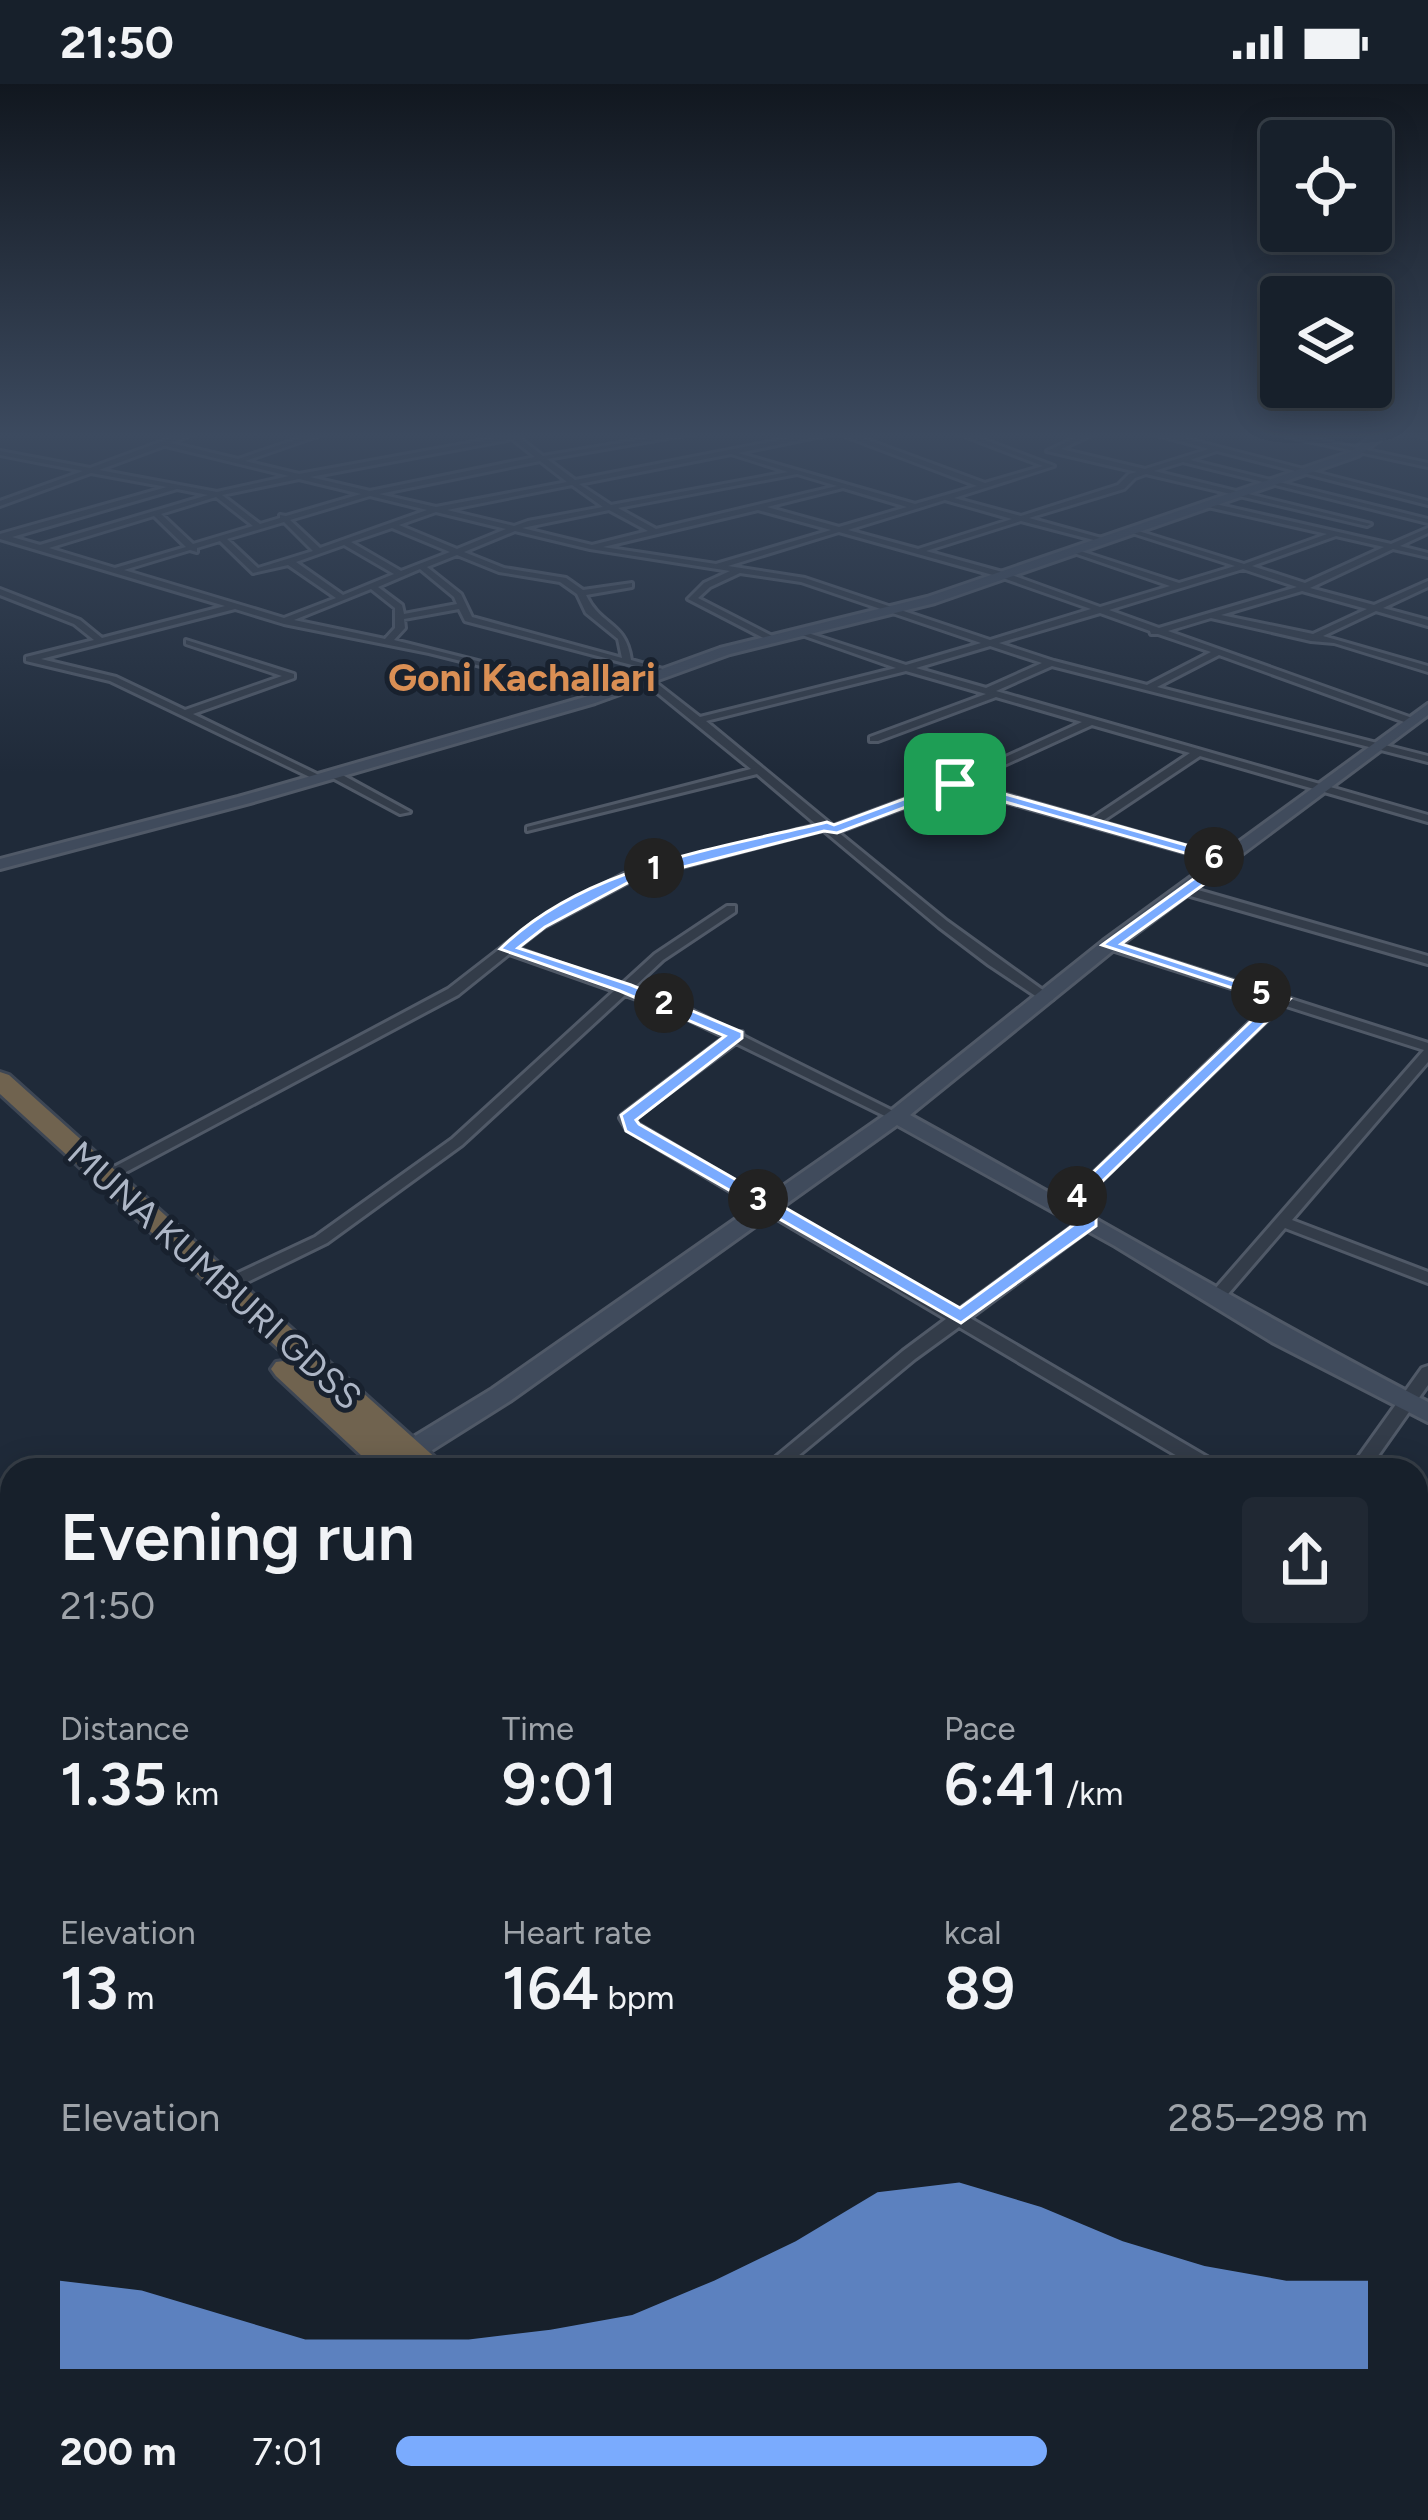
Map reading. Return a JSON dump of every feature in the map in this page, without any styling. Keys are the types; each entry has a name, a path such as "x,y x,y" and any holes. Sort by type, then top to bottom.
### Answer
{"highway":[{"name":"MUNA KUMBURI GDSS","path":"0,1080 225,1286 395,1458"},
{"name":"MUNA KUMBURI GDSS","path":"0,1105 394,1458"}],"main road":[{"path":"0,864 608,695 663,672 896,610 1087,546"},
{"path":"412,1458 896,1116 1109,945 1419,715"},
{"path":"896,1116 1418,1408"}],"street":[{"path":"31,546 284,621 388,641 608,695"},
{"path":"39,548 47,546"},
{"path":"189,546 194,550"},
{"path":"112,571 207,546"},
{"path":"229,546 256,571 334,546"},
{"path":"313,546 318,551"},
{"path":"351,546 401,574"},
{"path":"448,546 502,570 563,580 581,593 589,611 622,638 627,659"},
{"path":"284,621 472,546"},
{"path":"584,546 802,580 1051,663 1428,759"},
{"path":"590,547 595,546"},
{"path":"716,568 789,546"},
{"path":"903,546 1003,574 1215,654 1419,715"},
{"path":"920,550 934,546"},
{"path":"1181,546 1428,623"},
{"path":"699,720 906,668 1306,546"},
{"path":"1382,546 1428,555"},
{"path":"1154,632 1303,587 1395,546"},
{"path":"1074,550 1177,585"},
{"path":"291,563 337,600"},
{"path":"421,566 458,596 468,619 663,672"},
{"path":"741,570 707,585 692,599 773,640"},
{"path":"1311,638 1428,584"},
{"path":"581,593 629,585"},
{"path":"373,586 399,607 400,628 388,641"},
{"path":"0,592 76,622 100,641"},
{"path":"336,632 337,600"},
{"path":"234,607 29,659 102,675 404,812"},
{"path":"401,617 461,607"},
{"path":"1213,615 1428,670"},
{"path":"805,633 906,668 1428,819"},
{"path":"188,712 291,676 190,642"},
{"path":"1148,688 1215,654"},
{"path":"874,739 992,693 1051,663"},
{"path":"647,680 937,921 1046,999"},
{"path":"106,1177 453,992 540,924 628,877 830,828 955,784 1090,722"},
{"path":"1093,823 1199,752"},
{"path":"531,830 760,770"},
{"path":"955,784 1227,861"},
{"path":"1184,890 1428,960"},
{"path":"225,1286 321,1240 457,1142 659,957 731,909"},
{"path":"1109,945 1428,1050 1216,1297"},
{"path":"507,949 625,988 737,1035 896,1116"},
{"path":"1065,1208 1282,999"},
{"path":"737,1035 627,1118 652,1141 961,1316 1195,1458"},
{"path":"1281,1221 1428,1278"},
{"path":"784,1458 961,1316 1089,1222"},
{"path":"1370,1458 1418,1408 1428,1372"}],"district":[{"name":"Goni Kachallari","path":"522,677"}],"route":[{"path":"955,784 1227,861 1109,945 1282,999 1065,1208 1089,1222 961,1316 632,1127 627,1118 737,1035 625,988 507,949 540,924 650,868 827,826 832,830 955,784"}]}
